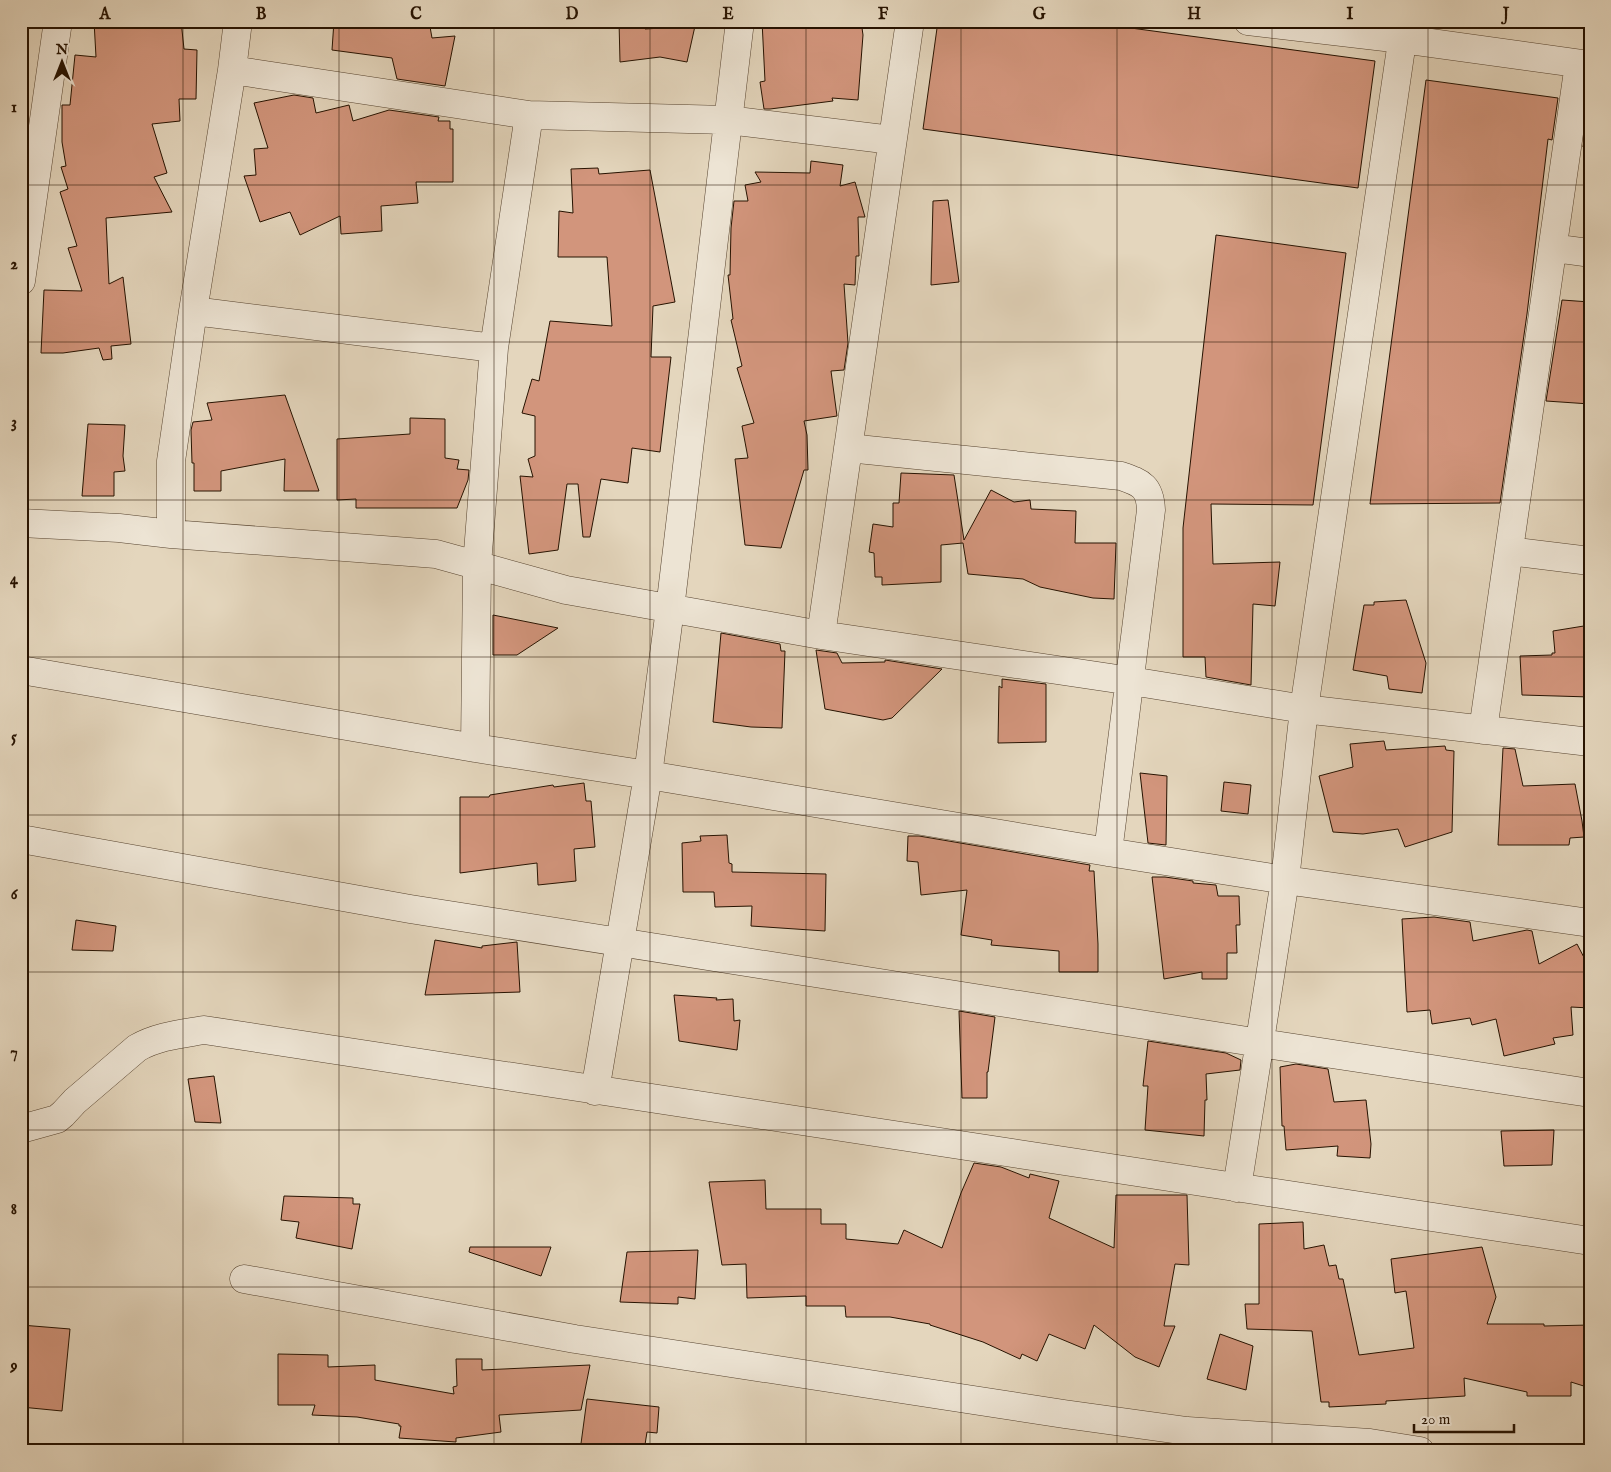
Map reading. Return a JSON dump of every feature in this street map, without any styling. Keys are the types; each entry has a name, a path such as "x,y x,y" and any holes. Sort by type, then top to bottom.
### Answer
{"street":[{"path":"21,281 58,21"},
{"path":"171,534 171,460 238,21"},
{"path":"595,1091 648,775 670,609 740,21"},
{"path":"821,634 910,21"},
{"path":"1248,21 1404,30 1584,64 1553,248 1482,730"},
{"path":"1238,1188 1285,880 1304,709 1404,30"},
{"path":"232,70 529,115 728,120 892,140"},
{"path":"475,748 477,565 494,348 529,115"},
{"path":"1553,248 1590,253"},
{"path":"193,311 494,348"},
{"path":"848,448 1121,476 1143,486 1150,497 1151,510 1108,852"},
{"path":"21,523 119,528 171,534 436,554 566,590 821,634 1304,709 1590,742"},
{"path":"1509,551 1590,561"},
{"path":"21,670 475,748 1108,852 1285,880 1590,923"},
{"path":"21,839 401,907 1260,1043 1590,1093"},
{"path":"21,1129 52,1120 63,1114 75,1101 137,1048 146,1043 161,1038 204,1030 1590,1241"},
{"path":"244,1279 575,1339 1064,1414 1187,1431 1370,1443 1420,1451"}],"building":[{"path":"94,21 181,21 184,49 197,50 196,99 179,99 180,121 152,124 167,173 154,177 172,212 106,218 109,284 123,277 131,344 111,346 112,359 103,360 99,348 63,353 41,353 44,290 82,291 68,248 77,246 60,192 68,189 61,167 66,166 62,142 62,105 70,105 75,55 96,57"},
{"path":"334,21 429,21 432,38 455,36 445,86 397,79 392,58 332,50"},
{"path":"619,21 645,21 645,29 695,26 687,62 660,57 620,62"},
{"path":"762,21 861,21 863,35 858,100 832,98 833,101 764,109 760,82 765,81"},
{"path":"938,21 1079,21 1375,61 1358,188 923,129"},
{"path":"1426,80 1558,98 1552,140 1548,139 1527,314 1500,503 1370,504"},
{"path":"294,95 313,98 316,113 349,105 353,121 389,110 439,117 438,121 450,121 450,129 453,129 453,182 416,182 418,203 381,206 382,231 341,234 340,216 300,235 290,212 260,222 244,176 256,175 254,149 268,148 254,103"},
{"path":"1590,102 1590,148 1583,147"},
{"path":"811,161 843,165 840,186 855,182 865,217 858,217 859,256 856,256 855,285 844,284 848,343 844,370 831,371 837,416 804,421 807,435 808,470 804,470 781,548 745,545 735,459 748,458 742,426 754,423 737,368 742,366 731,320 733,319 728,275 730,275 731,228 734,201 748,201 745,185 761,182 755,172 810,173"},
{"path":"598,168 599,174 650,170 675,302 653,306 651,357 671,357 660,452 632,448 628,483 601,479 590,537 583,537 578,484 567,484 558,550 529,554 520,476 533,477 528,459 535,456 535,416 522,413 532,379 539,381 550,321 612,326 607,257 558,257 559,211 573,213 571,169"},
{"path":"948,200 959,282 931,285 933,201"},
{"path":"1216,235 1346,253 1313,505 1211,504 1213,564 1280,562 1275,606 1253,604 1251,685 1206,677 1205,657 1183,657 1183,528"},
{"path":"1562,300 1590,302 1590,404 1546,401"},
{"path":"285,395 319,491 284,491 285,459 221,471 221,491 194,491 191,430 193,422 212,420 207,403"},
{"path":"410,418 445,419 445,458 459,460 457,469 469,470 468,480 457,508 356,508 356,499 337,500 337,439 410,434"},
{"path":"88,424 125,425 123,456 125,471 114,472 114,496 82,496"},
{"path":"901,473 954,475 964,540 991,490 1014,502 1030,500 1031,509 1076,511 1075,543 1116,543 1114,599 1093,598 1040,587 1023,579 968,574 963,543 941,545 941,582 882,585 882,577 875,577 874,553 869,552 873,524 893,527 893,503 899,503"},
{"path":"1406,600 1426,663 1422,693 1389,689 1387,676 1353,670 1364,605 1374,605 1374,602"},
{"path":"493,615 558,628 517,655 493,655"},
{"path":"1590,625 1590,697 1522,695 1520,656 1552,655 1552,653 1555,653 1553,631"},
{"path":"721,633 780,644 781,651 785,651 782,728 751,727 713,722"},
{"path":"816,650 837,653 842,663 885,662 885,660 942,669 892,718 883,720 825,709"},
{"path":"1002,679 1046,684 1046,742 998,743 999,686 1002,688"},
{"path":"1384,741 1386,750 1445,746 1446,750 1454,751 1452,832 1405,847 1398,829 1363,834 1333,832 1319,776 1353,767 1350,744"},
{"path":"1503,748 1515,749 1523,786 1575,784 1584,837 1570,838 1569,845 1498,845"},
{"path":"1140,773 1167,776 1166,845 1148,843"},
{"path":"1224,782 1251,785 1248,814 1221,811"},
{"path":"584,783 586,801 591,801 595,847 574,849 576,881 538,885 537,863 460,873 460,797 489,797 490,795 553,785 554,787"},
{"path":"727,835 729,863 732,864 732,872 826,874 825,931 751,926 752,906 715,907 714,892 683,892 682,843 701,841 700,836"},
{"path":"908,836 919,836 1090,865 1089,871 1094,871 1098,972 1059,972 1059,951 991,945 992,940 961,935 967,890 921,895 918,862 907,861"},
{"path":"1152,877 1165,877 1193,881 1193,883 1216,885 1218,896 1239,896 1240,925 1236,925 1237,953 1227,953 1227,979 1202,979 1202,972 1164,979"},
{"path":"1434,917 1470,922 1473,941 1527,930 1532,931 1539,964 1577,944 1590,969 1590,1008 1571,1007 1573,1035 1553,1038 1555,1044 1504,1056 1496,1019 1472,1025 1470,1018 1432,1024 1430,1010 1407,1012 1402,919"},
{"path":"76,920 116,926 113,951 72,950"},
{"path":"435,940 482,948 482,946 517,942 520,992 425,995"},
{"path":"674,995 717,998 716,1000 733,999 734,1021 740,1020 737,1050 679,1041"},
{"path":"959,1011 995,1017 987,1072 987,1098 962,1098"},
{"path":"1148,1041 1226,1053 1241,1060 1240,1070 1206,1074 1207,1100 1205,1100 1204,1136 1145,1130 1148,1086 1143,1086"},
{"path":"1296,1064 1328,1069 1334,1102 1366,1100 1371,1144 1370,1158 1337,1156 1338,1146 1286,1150 1284,1126 1282,1126 1280,1067"},
{"path":"214,1076 221,1123 195,1122 188,1079"},
{"path":"1554,1130 1552,1165 1504,1166 1501,1131"},
{"path":"974,1163 1001,1167 1029,1178 1030,1174 1059,1181 1049,1218 1114,1248 1116,1195 1187,1195 1189,1265 1175,1264 1164,1326 1175,1326 1159,1367 1135,1357 1094,1325 1085,1349 1049,1334 1037,1361 1022,1354 1020,1359 983,1342 930,1324 890,1317 846,1317 845,1306 806,1306 806,1296 747,1298 746,1264 722,1265 709,1182 765,1180 766,1209 821,1209 821,1224 846,1224 846,1239 898,1244 904,1230 942,1248 961,1193"},
{"path":"284,1196 353,1198 353,1204 360,1204 352,1249 296,1238 299,1222 281,1220"},
{"path":"1303,1222 1304,1249 1324,1245 1329,1266 1336,1265 1339,1279 1343,1279 1359,1355 1414,1348 1406,1291 1395,1293 1391,1259 1482,1247 1496,1297 1487,1324 1590,1325 1590,1388 1571,1382 1571,1396 1527,1396 1527,1392 1464,1378 1465,1396 1386,1401 1386,1404 1329,1407 1329,1402 1321,1402 1312,1331 1247,1329 1245,1304 1259,1304 1259,1224"},
{"path":"470,1247 551,1247 541,1276 469,1252"},
{"path":"698,1250 695,1299 678,1297 678,1304 620,1302 627,1252"},
{"path":"21,1325 70,1329 62,1411 21,1407"},
{"path":"1220,1334 1253,1346 1246,1390 1207,1379"},
{"path":"278,1354 328,1355 328,1367 375,1365 375,1380 454,1394 453,1387 457,1386 456,1359 482,1359 482,1370 590,1365 581,1410 499,1415 501,1432 456,1438 456,1442 399,1438 401,1426 399,1424 357,1417 312,1415 315,1405 278,1405"},
{"path":"587,1399 659,1407 657,1433 647,1432 644,1451 580,1451"}]}
